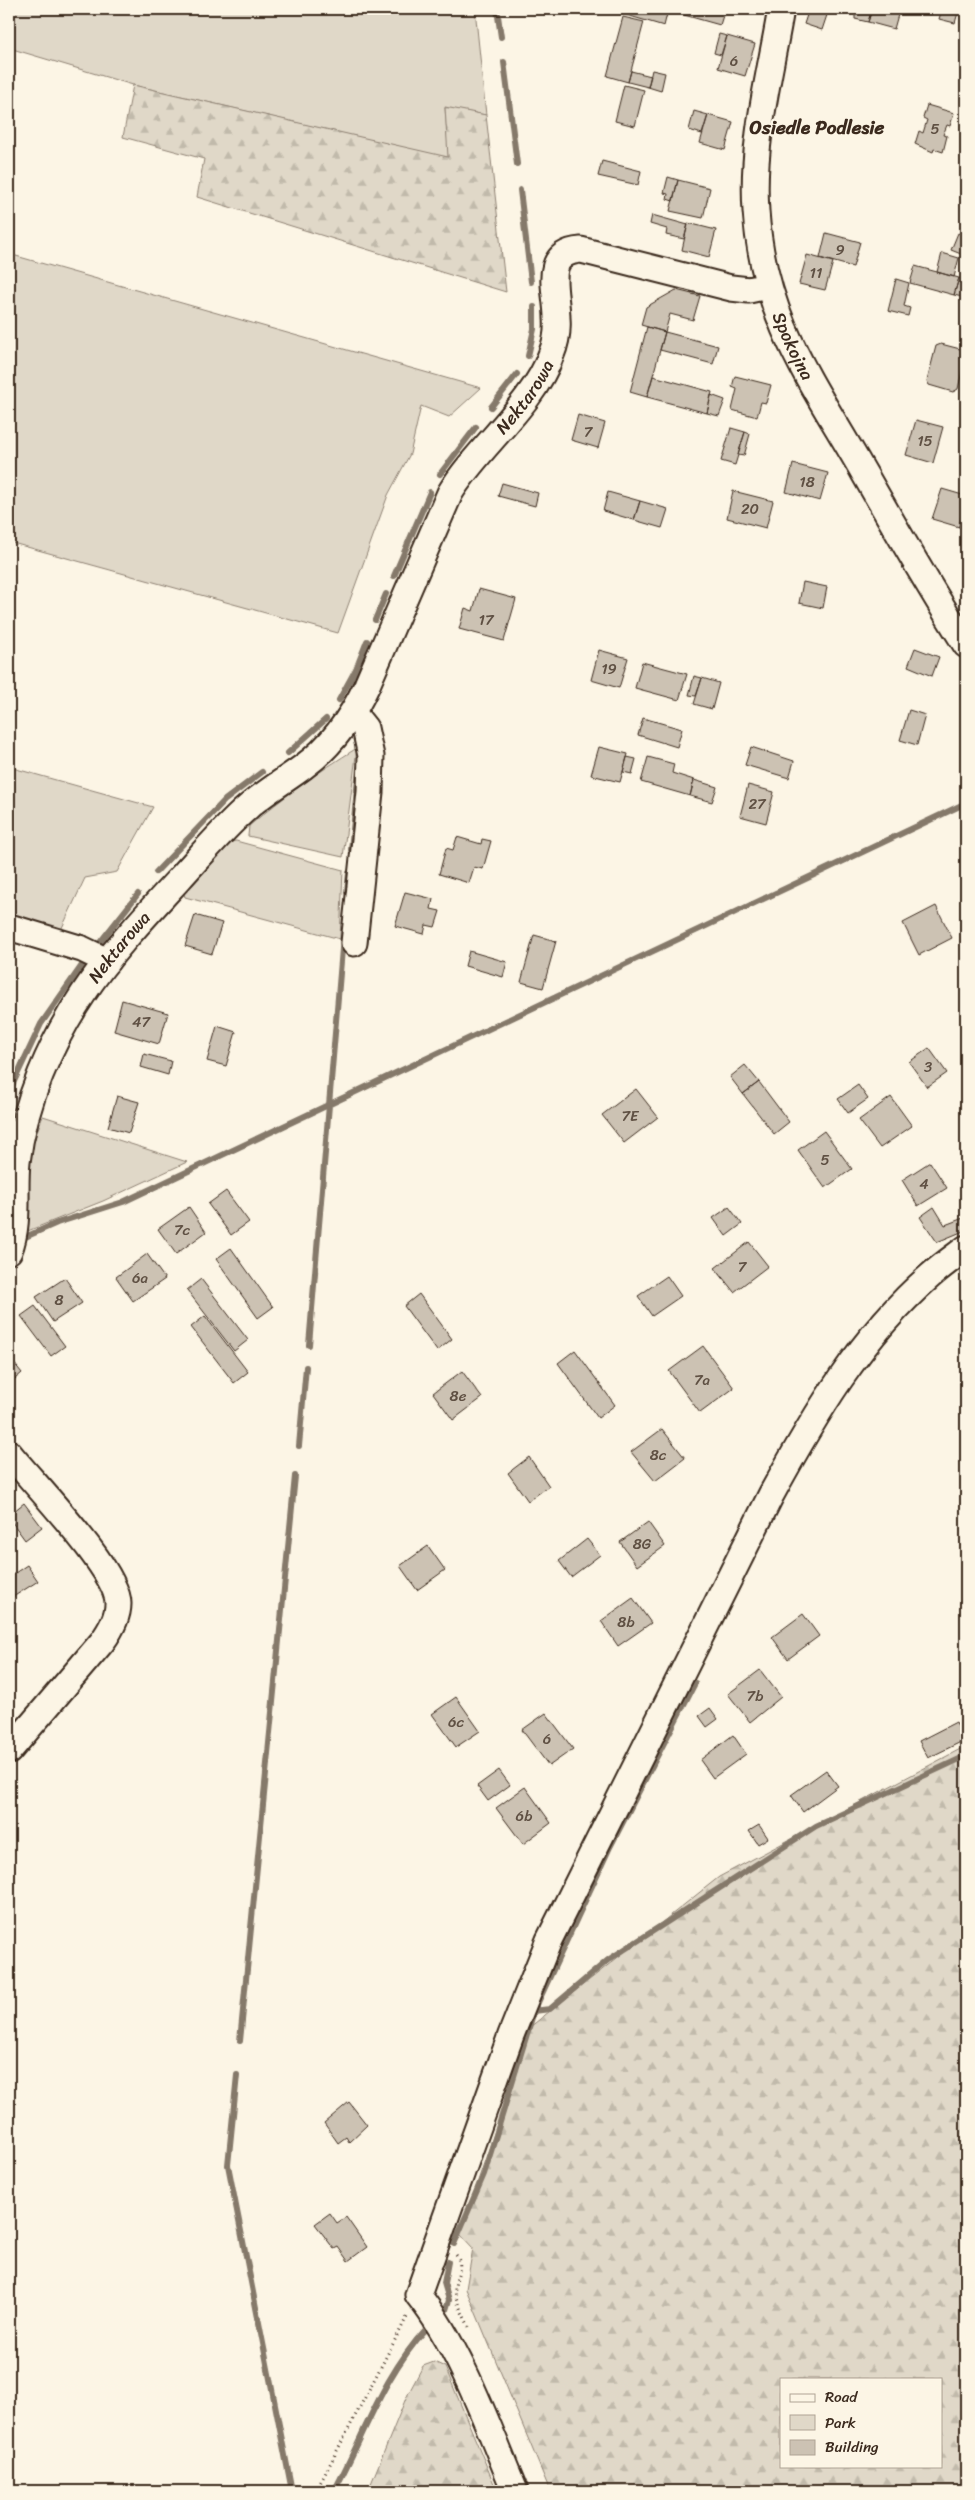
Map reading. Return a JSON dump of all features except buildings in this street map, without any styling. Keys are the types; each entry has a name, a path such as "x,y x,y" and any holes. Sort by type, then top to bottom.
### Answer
{"street":[{"name":"Spokojna","path":"781,9 755,169 758,235 768,286 786,338 798,362 905,547 966,645"},
{"name":"Nektarowa","path":"9,1251 14,1228 19,1149 34,1096 62,1030 107,961 144,917 238,816 262,795 317,755 353,714 450,493 462,474 533,389 546,367 557,330 554,275 559,260 564,254 580,250 731,288 749,290 768,286"},
{"path":"353,714 365,728 371,756 370,792 354,943"},
{"path":"9,927 82,949 107,961"},
{"path":"515,2491 453,2352 437,2321 418,2295 511,2035 531,1982 570,1896 771,1495 821,1406 880,1328 929,1276 966,1248"},
{"path":"9,1453 102,1564 116,1590 118,1604 111,1629 102,1642 9,1751"}],"path":[{"path":"316,2491 401,2328"}],"shaded area":[{"path":"963,9 966,9 966,28 959,26"}],"green space":[{"path":"9,9 475,9 486,115 445,108 449,158 133,85 9,48"},
{"path":"133,85 448,157 445,107 486,115 506,292 197,197 204,159 123,137"},
{"path":"9,254 481,388 449,417 421,406 410,454 388,495 338,633 9,542"},
{"path":"357,748 343,857 248,836 249,826 262,815 301,785"},
{"path":"9,767 153,807 117,872 85,878 61,930 9,916"},
{"path":"236,841 343,870 340,939 185,897 182,888 229,842"},
{"path":"43,1116 187,1162 103,1201 25,1232 25,1201 29,1159"},
{"path":"966,1746 966,2491 550,2491 466,2289 473,2248 460,2234 530,2027 719,1877"},
{"path":"434,2362 445,2367 497,2491 368,2491 406,2398 423,2366"}],"waterway":[{"path":"497,9 501,37"},
{"path":"504,62 517,164"},
{"path":"520,190 531,282"},
{"path":"528,356 534,329 534,307"},
{"path":"491,407 517,374"},
{"path":"440,474 476,427"},
{"path":"394,576 430,492"},
{"path":"375,620 386,594"},
{"path":"339,700 356,669 367,641"},
{"path":"288,753 326,719"},
{"path":"351,850 359,768"},
{"path":"156,872 225,800 262,772"},
{"path":"23,1238 57,1223 123,1202 966,803"},
{"path":"347,892 349,873"},
{"path":"101,941 138,894"},
{"path":"309,1345 343,937"},
{"path":"9,1092 41,1024 85,961"},
{"path":"299,1446 306,1367"},
{"path":"240,2041 295,1476"},
{"path":"454,2244 484,2174 534,2011 610,1847 695,1683"},
{"path":"534,2011 550,2009 608,1960 816,1826 966,1756"},
{"path":"237,2075 228,2165 292,2491"},
{"path":"446,2310 449,2300 444,2283 448,2262"},
{"path":"334,2491 386,2386 411,2347 427,2328"}],"district":[{"name":"Osiedle Podlesie","path":"817,127"}]}
